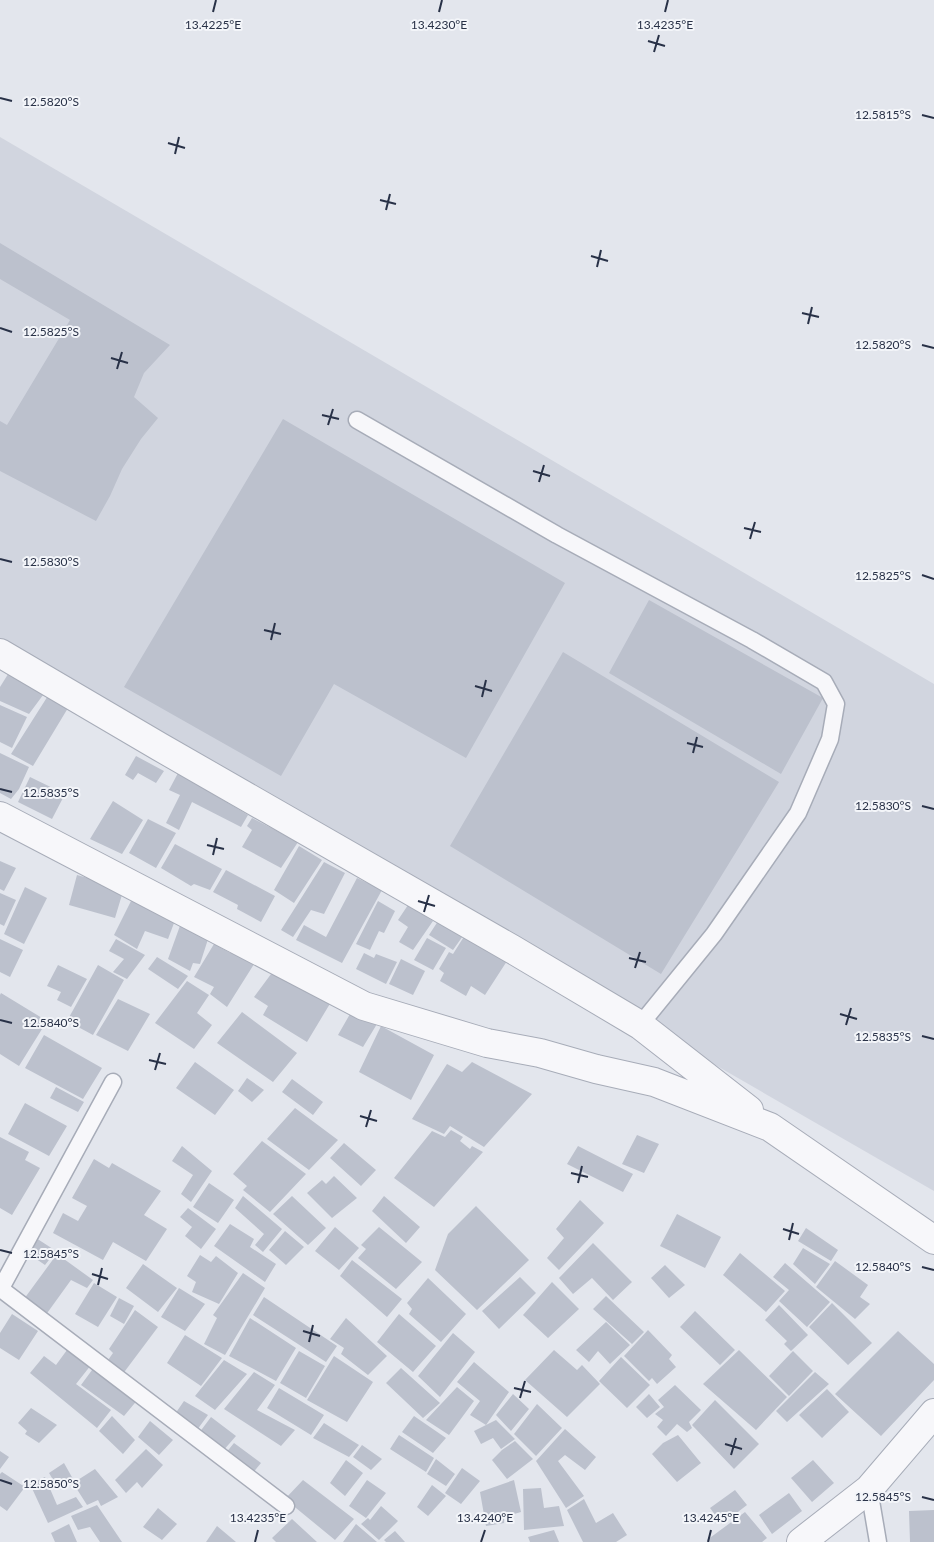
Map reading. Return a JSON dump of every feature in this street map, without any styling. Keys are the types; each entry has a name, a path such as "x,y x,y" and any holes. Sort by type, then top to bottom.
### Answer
{"street":[{"path":"0,653 640,1025 770,1127 934,1240"},
{"path":"0,816 364,1006 488,1043 540,1053 596,1069 654,1082 770,1127"},
{"path":"801,1542 869,1489 934,1413"}],"lane":[{"path":"357,420 557,535 752,640 824,682 836,704 830,739 798,813 714,934 640,1025"},
{"path":"113,1082 0,1290 286,1506"},
{"path":"869,1489 878,1542"}],"shaded area":[{"path":"0,137 934,684 934,1191 0,653"}],"building":[{"path":"0,243 170,345 144,373 134,397 158,418 141,439 122,469 96,521 0,471 0,421 7,425 70,320 0,279"},
{"path":"283,419 565,583 466,758 334,684 281,776 124,687"},
{"path":"649,600 823,698 781,774 609,673"},
{"path":"563,652 779,782 661,974 450,846"},
{"path":"10,671 46,691 29,714 0,701 0,687"},
{"path":"51,691 71,703 33,766 11,754"},
{"path":"0,705 27,717 12,748 0,742"},
{"path":"0,753 29,767 19,789 11,799 0,793"},
{"path":"136,756 164,771 156,783 138,773 133,780 125,775"},
{"path":"178,773 248,815 241,827 192,802 179,830 166,823 180,795 169,790"},
{"path":"30,777 65,794 52,819 18,802"},
{"path":"113,801 143,820 122,854 90,839"},
{"path":"252,818 298,842 281,868 242,847 252,830 247,826"},
{"path":"148,819 176,833 156,868 129,853"},
{"path":"175,844 222,869 210,890 194,884 191,886 161,868"},
{"path":"299,846 322,860 294,903 274,890"},
{"path":"0,861 16,868 4,891 0,889"},
{"path":"324,862 345,873 324,914 311,910 293,937 281,930"},
{"path":"226,870 275,896 261,922 237,909 238,905 213,892"},
{"path":"77,875 124,888 115,918 69,905"},
{"path":"357,878 382,890 342,963 296,940 304,925 326,937"},
{"path":"25,887 47,898 24,944 4,934"},
{"path":"0,893 16,900 4,926 0,924"},
{"path":"135,893 177,915 168,939 145,931 137,949 114,935"},
{"path":"378,901 395,911 384,933 379,931 370,950 356,944"},
{"path":"408,905 433,921 413,950 399,942 408,927 398,920"},
{"path":"440,918 465,933 453,950 429,935"},
{"path":"181,923 210,933 200,964 193,963 190,971 168,959"},
{"path":"465,935 507,961 485,995 471,986 466,996 440,981 444,973 439,969 449,952 453,954"},
{"path":"427,938 446,948 433,970 414,960"},
{"path":"0,939 23,950 10,977 0,972"},
{"path":"116,939 145,955 127,979 113,972 124,959 109,951"},
{"path":"214,944 230,953 234,950 256,961 227,1007 210,994 214,987 194,977"},
{"path":"364,953 374,958 376,954 397,962 386,984 356,969"},
{"path":"157,957 188,976 178,989 148,969"},
{"path":"401,959 425,971 413,995 389,984"},
{"path":"58,965 87,979 71,1007 57,1000 61,992 47,986"},
{"path":"98,965 124,980 93,1035 67,1021"},
{"path":"277,966 334,997 307,1042 263,1015 268,1006 254,997"},
{"path":"187,981 209,995 197,1013 212,1025 194,1049 155,1023"},
{"path":"1,993 47,1021 19,1066 0,1054"},
{"path":"118,999 150,1014 128,1051 96,1035"},
{"path":"354,1007 380,1019 363,1047 338,1035"},
{"path":"242,1012 297,1053 273,1082 217,1043"},
{"path":"381,1026 434,1055 411,1100 359,1072"},
{"path":"44,1035 102,1068 83,1099 25,1068"},
{"path":"195,1062 234,1090 215,1115 176,1088"},
{"path":"472,1062 532,1094 484,1147 450,1126 444,1134 412,1119 447,1064 462,1072"},
{"path":"247,1078 264,1090 252,1102 238,1091"},
{"path":"292,1079 323,1102 313,1115 282,1092"},
{"path":"56,1087 84,1102 78,1112 50,1098"},
{"path":"25,1103 67,1126 49,1156 8,1134"},
{"path":"295,1108 338,1140 309,1170 267,1139"},
{"path":"451,1130 463,1137 460,1141 470,1149 472,1146 483,1152 434,1207 394,1178 432,1131 445,1137"},
{"path":"637,1135 659,1144 644,1173 622,1164"},
{"path":"0,1137 29,1152 25,1160 40,1168 12,1215 0,1208"},
{"path":"262,1141 306,1174 270,1212 243,1190 247,1186 233,1174"},
{"path":"344,1143 376,1170 361,1186 330,1158"},
{"path":"182,1146 212,1171 191,1202 181,1194 193,1175 172,1161"},
{"path":"578,1146 633,1174 623,1192 567,1164"},
{"path":"94,1159 109,1168 112,1163 161,1191 144,1215 167,1229 146,1261 113,1242 103,1260 53,1233 63,1213 78,1221 87,1206 72,1198"},
{"path":"334,1176 357,1198 332,1218 307,1193 322,1180 326,1184"},
{"path":"209,1183 234,1200 218,1223 193,1207"},
{"path":"243,1196 282,1229 263,1252 255,1245 264,1234 235,1208"},
{"path":"292,1196 326,1228 308,1245 273,1214"},
{"path":"384,1196 420,1227 406,1243 372,1211"},
{"path":"580,1200 604,1223 559,1270 547,1258 564,1238 556,1229"},
{"path":"476,1206 529,1260 477,1310 435,1270 448,1234"},
{"path":"188,1208 216,1229 201,1249 185,1236 192,1227 180,1217"},
{"path":"677,1214 721,1237 705,1268 660,1246"},
{"path":"230,1224 254,1239 250,1247 276,1264 265,1282 214,1246"},
{"path":"335,1227 359,1248 339,1270 315,1251"},
{"path":"379,1227 422,1262 396,1289 358,1258 366,1249 361,1245"},
{"path":"806,1228 838,1250 831,1261 798,1241"},
{"path":"285,1231 304,1247 286,1265 269,1250"},
{"path":"36,1238 56,1251 45,1265 26,1252"},
{"path":"593,1243 632,1282 613,1300 592,1278 573,1294 559,1278"},
{"path":"803,1248 830,1264 815,1284 793,1264"},
{"path":"740,1253 785,1291 766,1312 723,1275"},
{"path":"57,1254 93,1280 87,1288 71,1280 45,1316 24,1299"},
{"path":"200,1255 211,1262 216,1256 238,1273 219,1304 192,1292 196,1282 187,1276"},
{"path":"352,1260 402,1299 387,1317 340,1276"},
{"path":"835,1261 868,1285 860,1297 870,1304 855,1319 816,1287"},
{"path":"785,1263 830,1302 807,1327 779,1301 789,1290 773,1277"},
{"path":"143,1264 177,1288 158,1312 126,1288"},
{"path":"665,1265 685,1285 669,1298 651,1278"},
{"path":"243,1273 265,1288 225,1355 204,1344 217,1318 213,1315"},
{"path":"520,1277 536,1293 499,1329 482,1311"},
{"path":"428,1278 466,1314 441,1342 409,1314 412,1309 407,1303"},
{"path":"552,1282 579,1309 548,1338 523,1315"},
{"path":"94,1283 117,1297 98,1327 75,1314"},
{"path":"179,1288 205,1304 185,1331 161,1317"},
{"path":"606,1296 644,1332 632,1344 593,1309"},
{"path":"264,1297 337,1346 326,1362 253,1315"},
{"path":"119,1298 134,1306 124,1324 110,1316"},
{"path":"832,1303 872,1343 848,1365 809,1327"},
{"path":"779,1305 808,1335 791,1351 784,1344 787,1341 765,1320"},
{"path":"135,1310 158,1327 122,1375 106,1363 113,1353 109,1349"},
{"path":"695,1311 735,1350 720,1365 680,1327"},
{"path":"12,1314 38,1331 19,1360 0,1348 0,1333"},
{"path":"399,1314 436,1346 413,1372 377,1342"},
{"path":"250,1318 296,1348 276,1381 229,1356"},
{"path":"346,1318 387,1356 368,1375 341,1354 344,1348 330,1339"},
{"path":"606,1322 630,1345 610,1364 598,1351 589,1362 576,1350"},
{"path":"648,1330 672,1355 669,1359 676,1367 657,1384 652,1378 649,1381 624,1356"},
{"path":"898,1331 934,1364 934,1380 881,1436 835,1394"},
{"path":"453,1333 475,1352 440,1397 418,1376"},
{"path":"185,1335 222,1358 201,1386 167,1363"},
{"path":"67,1350 91,1365 76,1384 111,1410 97,1428 30,1373 44,1356 56,1365"},
{"path":"554,1350 577,1370 582,1365 600,1384 567,1417 525,1380"},
{"path":"739,1350 787,1397 756,1430 703,1384"},
{"path":"299,1351 325,1366 306,1398 280,1383"},
{"path":"793,1351 813,1371 789,1396 769,1376"},
{"path":"334,1356 373,1382 347,1422 307,1400"},
{"path":"621,1357 650,1385 627,1408 599,1381"},
{"path":"224,1360 247,1374 215,1410 195,1396"},
{"path":"474,1362 509,1392 486,1425 470,1415 480,1401 457,1382"},
{"path":"95,1366 139,1398 124,1416 81,1385"},
{"path":"401,1368 440,1403 423,1418 386,1383"},
{"path":"254,1372 275,1385 257,1410 295,1430 281,1446 224,1409"},
{"path":"815,1372 829,1384 787,1422 776,1411"},
{"path":"675,1385 701,1410 689,1422 692,1428 687,1432 677,1424 666,1436 657,1427 663,1420 655,1414 664,1407 658,1400"},
{"path":"457,1387 474,1401 449,1435 426,1420"},
{"path":"279,1388 324,1415 311,1435 267,1408"},
{"path":"827,1389 849,1412 822,1438 799,1415"},
{"path":"513,1394 529,1409 511,1431 496,1415"},
{"path":"649,1394 660,1407 647,1418 636,1407"},
{"path":"715,1400 759,1444 734,1469 692,1425"},
{"path":"184,1401 208,1415 197,1430 175,1414"},
{"path":"537,1404 562,1428 536,1456 514,1434"},
{"path":"31,1408 57,1425 39,1443 25,1434 27,1431 18,1423"},
{"path":"112,1416 135,1440 123,1454 99,1431"},
{"path":"414,1416 446,1438 433,1453 402,1432"},
{"path":"211,1417 236,1436 222,1452 199,1433"},
{"path":"496,1420 515,1439 501,1449 493,1438 481,1444 474,1431"},
{"path":"150,1421 173,1440 159,1455 138,1437"},
{"path":"324,1423 359,1445 349,1457 313,1438"},
{"path":"565,1429 596,1457 585,1470 565,1455 558,1461 584,1496 566,1508 536,1461"},
{"path":"399,1435 434,1458 426,1472 390,1449"},
{"path":"678,1435 701,1463 677,1482 652,1454 663,1443"},
{"path":"515,1441 533,1459 507,1479 492,1460"},
{"path":"234,1443 261,1463 251,1475 225,1454"},
{"path":"362,1445 382,1459 371,1470 353,1457"},
{"path":"146,1449 163,1465 142,1488 137,1482 126,1493 115,1480"},
{"path":"0,1451 9,1457 0,1469"},
{"path":"436,1459 455,1474 446,1486 427,1474"},
{"path":"346,1460 363,1473 345,1496 330,1483"},
{"path":"813,1460 834,1483 812,1502 791,1478"},
{"path":"64,1463 73,1479 58,1488 49,1473"},
{"path":"462,1468 480,1481 461,1504 445,1493"},
{"path":"95,1469 118,1497 101,1506 98,1500 87,1505 73,1483"},
{"path":"2,1472 25,1487 7,1511 0,1506 0,1474"},
{"path":"45,1477 57,1505 76,1497 83,1507 48,1523 30,1484"},
{"path":"303,1480 354,1519 335,1540 285,1499"},
{"path":"367,1480 386,1493 366,1518 349,1506"},
{"path":"514,1480 521,1512 504,1517 504,1523 486,1526 480,1492"},
{"path":"432,1485 446,1496 428,1516 417,1507"},
{"path":"541,1488 544,1508 559,1506 564,1526 524,1530 523,1489"},
{"path":"735,1490 747,1505 722,1524 710,1508"},
{"path":"789,1493 802,1511 772,1534 759,1515"},
{"path":"584,1499 596,1523 613,1513 627,1535 616,1542 583,1542 567,1510"},
{"path":"97,1505 122,1542 100,1542 90,1527 78,1530 71,1516"},
{"path":"381,1506 398,1521 379,1540 361,1524 368,1518 370,1520"},
{"path":"158,1508 177,1524 162,1540 143,1527"},
{"path":"934,1510 934,1542 910,1542 909,1511"},
{"path":"745,1512 767,1538 762,1542 709,1542 707,1540"},
{"path":"292,1519 317,1542 276,1542 272,1538"},
{"path":"69,1524 77,1542 55,1542 51,1533"},
{"path":"356,1524 377,1542 343,1542"},
{"path":"217,1526 236,1542 206,1542"},
{"path":"554,1530 559,1542 530,1542 528,1537"},
{"path":"395,1531 405,1542 386,1542 384,1540"}]}
